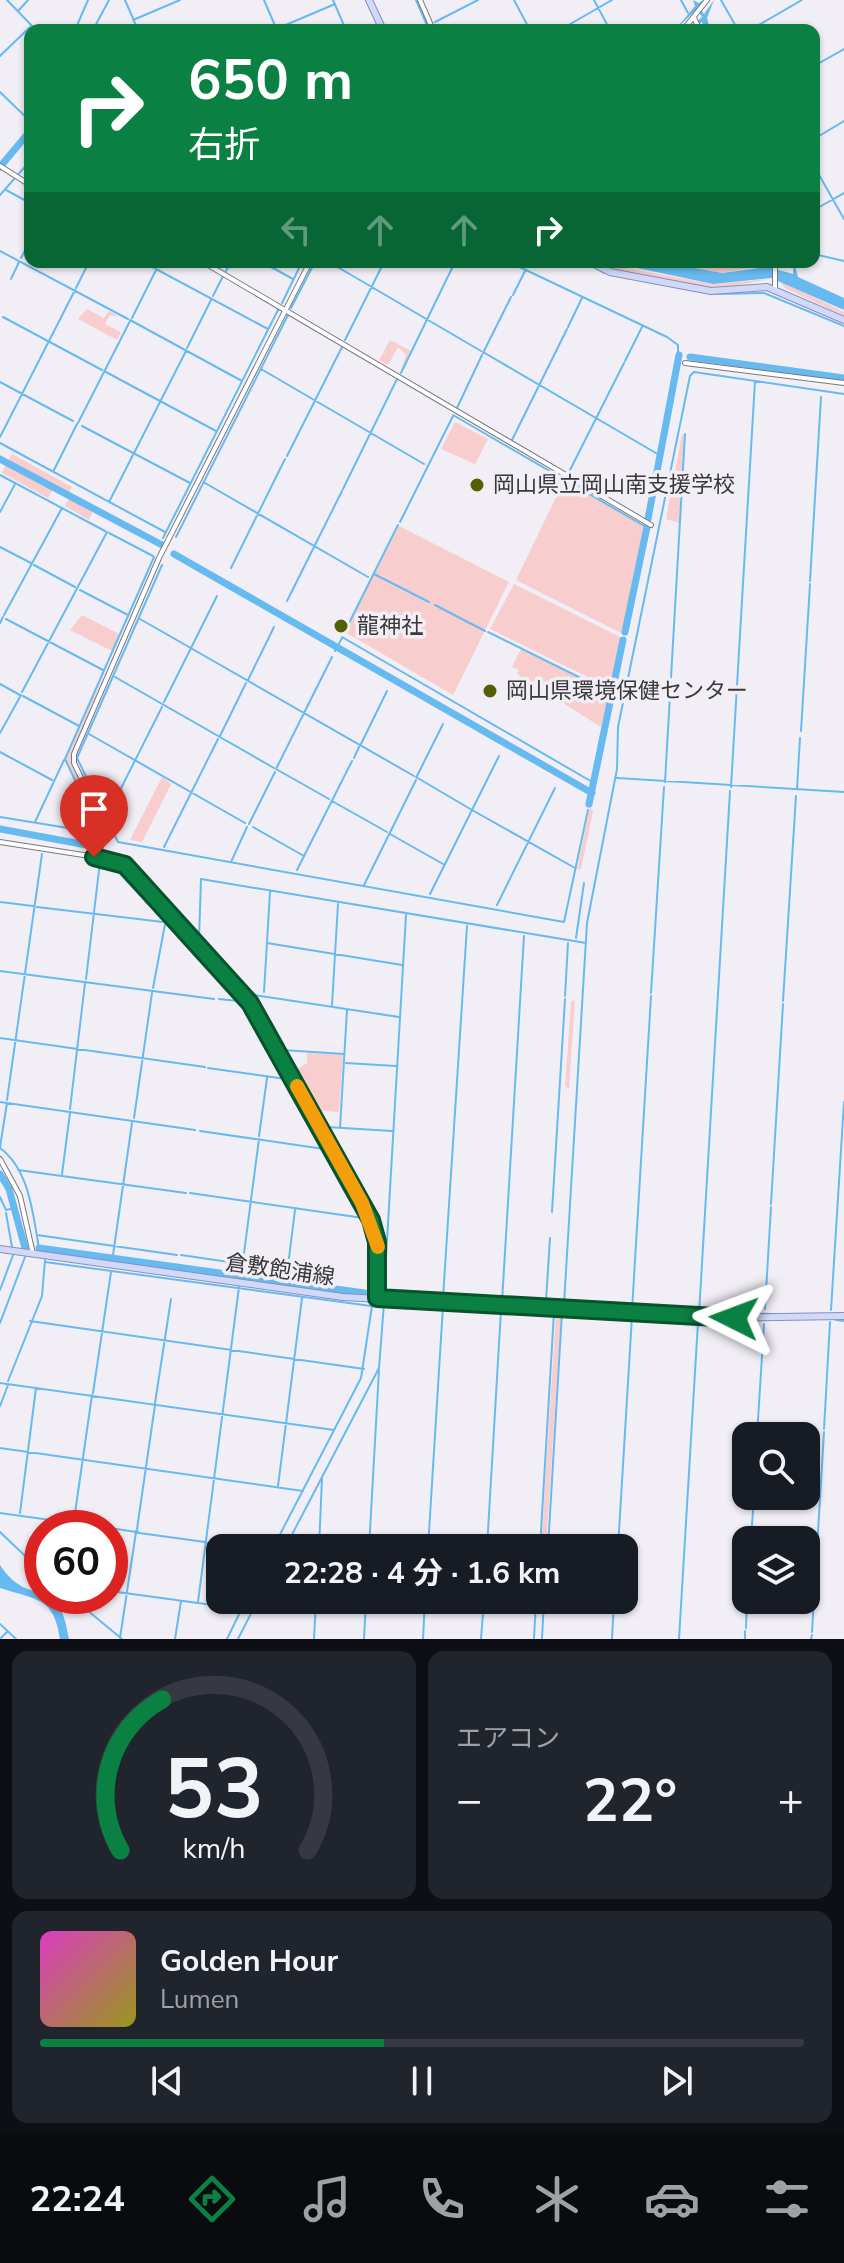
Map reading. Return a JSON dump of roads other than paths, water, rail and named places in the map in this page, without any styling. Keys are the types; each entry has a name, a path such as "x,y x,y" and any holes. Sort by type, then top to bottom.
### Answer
{"main road":[{"path":"369,0 380,24"},
{"path":"602,268 711,291 775,286 844,320"},
{"name":"倉敷飽浦線","path":"0,1249 322,1295 377,1295 721,1318 844,1316"}],"street":[{"path":"420,0 430,24"},
{"path":"697,23 700,10 707,0"},
{"path":"1,167 24,182"},
{"path":"214,268 287,308 461,415 651,525"},
{"path":"101,858 98,813 73,759 165,547 307,268"},
{"path":"775,268 775,286"},
{"path":"685,363 844,383"},
{"path":"0,842 101,858 125,865 255,1010 371,1220 377,1242 377,1295"},
{"path":"0,1159 20,1196 30,1226 33,1254"}],"water":[{"path":"693,0 699,3 703,0 699,7 704,14 714,0 707,18 708,24 694,24 702,17 697,9 680,24 695,6"},
{"path":"637,268 694,268 722,273 772,268 793,274 796,268 798,277 844,298 844,310 771,278 713,284"},
{"path":"0,1565 11,1579 24,1587 24,1595 0,1588"},
{"path":"62,1614 69,1639 60,1639 53,1615"}],"waterway":[{"path":"7,0 30,24"},
{"path":"19,10 28,0"},
{"path":"78,24 88,0"},
{"path":"96,24 109,0"},
{"path":"125,0 135,24"},
{"path":"133,20 180,0"},
{"path":"264,0 274,24"},
{"path":"333,0 343,24"},
{"path":"416,0 426,24"},
{"path":"435,22 478,0"},
{"path":"514,0 527,24"},
{"path":"594,0 607,24"},
{"path":"570,24 612,0"},
{"path":"681,0 688,13"},
{"path":"721,0 735,24"},
{"path":"760,24 802,0"},
{"path":"288,24 335,4"},
{"path":"0,56 24,33"},
{"path":"820,63 844,49"},
{"path":"0,92 24,115"},
{"path":"820,135 844,121"},
{"path":"0,167 24,138"},
{"path":"0,195 24,168"},
{"path":"820,177 844,219"},
{"path":"6,190 24,200"},
{"path":"820,207 844,193"},
{"path":"0,251 24,264"},
{"path":"21,258 24,252"},
{"path":"820,255 844,261"},
{"path":"11,279 19,262"},
{"path":"32,268 128,319"},
{"path":"76,288 86,268"},
{"path":"273,268 293,279"},
{"path":"282,303 299,268"},
{"path":"291,308 312,268"},
{"path":"339,268 481,351"},
{"path":"345,340 381,268"},
{"path":"401,373 452,268"},
{"path":"522,268 667,337 678,345 678,355"},
{"path":"595,268 604,273"},
{"path":"156,269 268,329"},
{"path":"132,318 156,270"},
{"path":"513,295 525,271"},
{"path":"213,296 223,276"},
{"path":"0,437 75,290"},
{"path":"713,294 764,293 844,326"},
{"path":"483,353 511,297"},
{"path":"568,327 582,298"},
{"path":"187,348 211,300"},
{"path":"163,538 279,308"},
{"path":"176,537 288,315"},
{"path":"3,317 102,370"},
{"path":"130,320 242,381"},
{"path":"78,423 130,321"},
{"path":"625,361 642,327"},
{"path":"511,442 567,329"},
{"path":"287,456 342,347"},
{"path":"109,502 186,351"},
{"path":"483,352 661,456"},
{"path":"457,408 482,355"},
{"path":"648,519 679,355"},
{"path":"690,357 844,378"},
{"path":"568,474 624,363"},
{"path":"261,369 424,464"},
{"path":"104,371 216,431"},
{"path":"560,1304 564,1304 587,923 617,769 618,727 690,376 694,372 844,394"},
{"path":"343,489 397,379"},
{"path":"731,787 755,381"},
{"path":"0,382 73,421"},
{"path":"810,581 821,397"},
{"path":"453,415 646,527"},
{"path":"400,522 453,416"},
{"path":"54,470 77,424"},
{"path":"82,426 190,483"},
{"path":"665,782 685,434"},
{"path":"0,443 165,532"},
{"path":"0,459 164,546"},
{"path":"231,568 285,459"},
{"path":"0,475 105,531"},
{"path":"205,483 368,577"},
{"path":"0,512 15,484"},
{"path":"287,601 342,491"},
{"path":"4,615 62,508"},
{"path":"345,631 398,525"},
{"path":"625,632 647,527"},
{"path":"22,692 107,532"},
{"path":"109,533 153,556"},
{"path":"0,547 31,563"},
{"path":"174,554 592,793"},
{"path":"92,846 91,814 65,759 154,557"},
{"path":"34,565 75,587"},
{"path":"162,565 77,758 118,842 564,922 588,810"},
{"path":"374,574 429,602"},
{"path":"801,731 810,584"},
{"path":"80,590 128,615"},
{"path":"164,702 217,596"},
{"path":"435,605 485,631"},
{"path":"0,623 3,617"},
{"path":"6,619 103,670"},
{"path":"140,619 414,776"},
{"path":"248,680 274,627"},
{"path":"488,632 613,694"},
{"path":"342,637 594,783"},
{"path":"335,651 342,638"},
{"path":"589,804 623,640"},
{"path":"329,799 276,769 332,657"},
{"path":"115,677 274,768"},
{"path":"220,736 246,683"},
{"path":"0,684 20,695"},
{"path":"361,744 387,691"},
{"path":"0,733 21,695"},
{"path":"23,696 79,726"},
{"path":"107,816 162,707"},
{"path":"417,776 443,724"},
{"path":"89,734 245,823"},
{"path":"797,789 800,738"},
{"path":"164,847 218,739"},
{"path":"354,758 359,747"},
{"path":"0,752 52,780"},
{"path":"499,756 472,810 575,868"},
{"path":"35,822 64,760"},
{"path":"297,870 352,761"},
{"path":"249,824 275,772"},
{"path":"416,777 472,810 430,894"},
{"path":"617,778 844,792"},
{"path":"364,885 416,780"},
{"path":"651,993 664,787"},
{"path":"497,905 555,788"},
{"path":"699,1314 730,791"},
{"path":"783,1001 796,796"},
{"path":"332,801 387,832"},
{"path":"0,817 68,828 91,821"},
{"path":"231,862 247,827"},
{"path":"253,827 304,856"},
{"path":"0,829 92,846 92,860 119,869 241,998"},
{"path":"390,834 443,864"},
{"path":"7,1100 42,854"},
{"path":"86,979 100,862"},
{"path":"137,872 249,994"},
{"path":"199,939 201,879 586,943"},
{"path":"576,938 584,883"},
{"path":"264,992 270,892"},
{"path":"0,902 33,906"},
{"path":"332,1005 338,904"},
{"path":"37,907 163,922"},
{"path":"384,1292 406,915"},
{"path":"153,988 166,919"},
{"path":"443,1298 467,926"},
{"path":"502,1302 524,936"},
{"path":"267,943 402,965"},
{"path":"565,996 568,943"},
{"path":"0,971 214,999"},
{"path":"70,1109 85,983"},
{"path":"134,1118 152,993"},
{"path":"247,994 399,1017"},
{"path":"251,994 371,1210 381,1244 385,1244"},
{"path":"632,1310 651,996"},
{"path":"219,999 238,1001"},
{"path":"552,1212 565,999"},
{"path":"244,1002 362,1216 371,1245 371,1292"},
{"path":"771,1204 783,1004"},
{"path":"340,1128 347,1010"},
{"path":"0,1038 205,1067"},
{"path":"282,1050 344,1054"},
{"path":"346,1063 396,1066"},
{"path":"208,1068 286,1079"},
{"path":"259,1136 267,1078"},
{"path":"0,1102 195,1130"},
{"path":"831,1310 844,1102"},
{"path":"0,1147 7,1103"},
{"path":"62,1174 70,1113"},
{"path":"112,1262 132,1123"},
{"path":"327,1127 392,1131"},
{"path":"200,1131 324,1149"},
{"path":"241,1276 259,1139"},
{"path":"0,1148 10,1157 24,1181 39,1248"},
{"path":"18,1170 186,1193"},
{"path":"0,1174 9,1189 25,1248"},
{"path":"190,1193 363,1218"},
{"path":"0,1197 6,1210 15,1208"},
{"path":"765,1309 771,1207"},
{"path":"286,1282 295,1210"},
{"path":"6,1213 12,1247"},
{"path":"37,1235 177,1255"},
{"path":"546,1301 550,1238"},
{"path":"39,1248 372,1294"},
{"path":"0,1290 13,1255"},
{"path":"181,1255 283,1270"},
{"path":"0,1323 25,1257"},
{"path":"8,1381 42,1296 45,1260"},
{"path":"45,1262 371,1306"},
{"path":"93,1393 111,1272"},
{"path":"198,1602 239,1287"},
{"path":"388,1294 547,1303"},
{"path":"278,1486 302,1298"},
{"path":"155,1403 171,1299"},
{"path":"292,1534 379,1368 384,1303"},
{"path":"571,1304 698,1312"},
{"path":"280,1534 361,1378 372,1306"},
{"path":"429,1534 443,1306"},
{"path":"488,1534 501,1310"},
{"path":"541,1534 554,1312"},
{"path":"549,1534 562,1312"},
{"path":"705,1313 775,1314"},
{"path":"619,1534 632,1316"},
{"path":"836,1320 844,1321"},
{"path":"30,1321 364,1369"},
{"path":"679,1639 698,1322"},
{"path":"824,1429 830,1322"},
{"path":"758,1422 764,1324"},
{"path":"370,1534 379,1370"},
{"path":"0,1383 334,1430"},
{"path":"0,1406 8,1385"},
{"path":"20,1513 36,1388"},
{"path":"75,1510 92,1395"},
{"path":"137,1529 155,1405"},
{"path":"812,1632 824,1432"},
{"path":"0,1448 303,1491"},
{"path":"320,1534 322,1478"},
{"path":"752,1526 753,1510"},
{"path":"0,1513 24,1516"},
{"path":"128,1531 136,1532 128,1585"},
{"path":"0,1532 24,1555"},
{"path":"139,1533 206,1542"},
{"path":"128,1593 206,1604"},
{"path":"175,1639 181,1601"},
{"path":"92,1614 122,1639"},
{"path":"120,1638 124,1614"},
{"path":"227,1639 239,1614"},
{"path":"238,1639 251,1614"},
{"path":"314,1639 315,1614"},
{"path":"364,1639 365,1614"},
{"path":"423,1639 424,1614"},
{"path":"481,1639 483,1614"},
{"path":"534,1639 535,1614"},
{"path":"542,1639 543,1614"},
{"path":"612,1639 613,1614"},
{"path":"746,1614 746,1628"},
{"path":"0,1624 16,1639"},
{"path":"745,1631 745,1639"},
{"path":"0,1639 7,1632"},
{"path":"811,1639 812,1635"}],"place":[{"name":"岡山県立岡山南支援学校","path":"477,485"},
{"name":"龍神社","path":"341,626"},
{"name":"岡山県環境保健センター","path":"490,691"}]}
